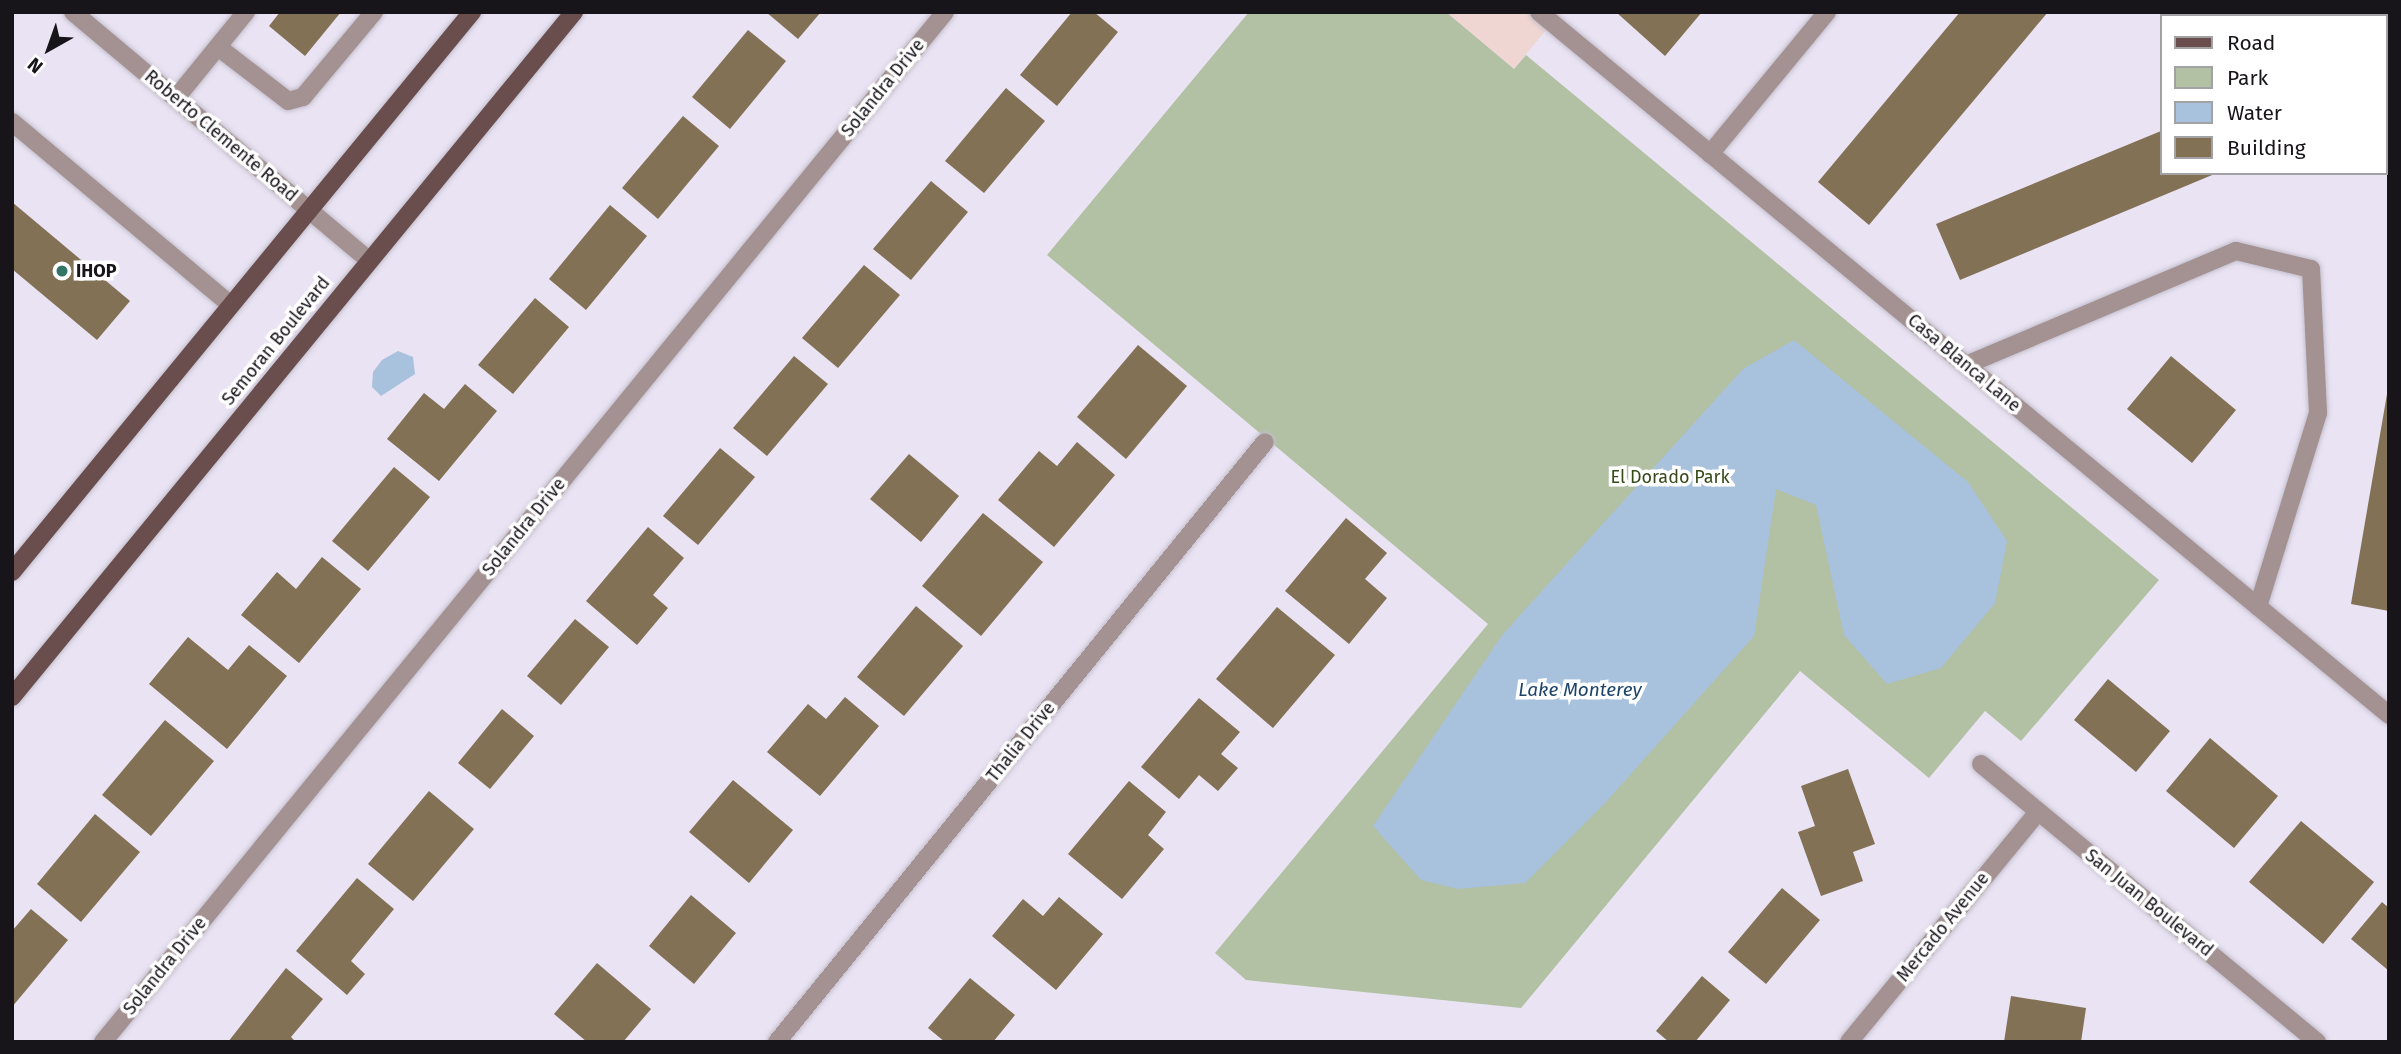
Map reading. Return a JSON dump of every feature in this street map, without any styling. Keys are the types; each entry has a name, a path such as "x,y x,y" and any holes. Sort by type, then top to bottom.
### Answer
{"main road":[{"path":"12,572 472,12"},
{"name":"Semoran Boulevard","path":"12,697 574,12"}],"street":[{"name":"Roberto Clemente Road","path":"73,12 369,260"},
{"path":"176,98 246,12"},
{"path":"218,47 288,101 303,97 374,12"},
{"name":"Solandra Drive","path":"103,1042 945,12"},
{"name":"Casa Blanca Lane","path":"1539,12 2389,715"},
{"path":"1710,154 1827,12"},
{"path":"12,122 231,305"},
{"path":"1966,365 2235,251 2311,270 2318,413 2258,607"},
{"name":"Thalia Drive","path":"777,1042 1265,442"},
{"name":"San Juan Boulevard","path":"1981,764 2317,1042"},
{"name":"Mercado Avenue","path":"1849,1042 2038,812"}],"shaded area":[{"path":"1446,12 1561,12 1514,69"}],"green space":[{"name":"El Dorado Park","path":"1249,12 1446,12 1514,69 1526,55 2159,580 2021,741 1985,711 1929,778 1800,671 1521,1008 1246,980 1215,953 1488,624 1047,255"}],"water":[{"name":"Lake Monterey","path":"1794,340 1968,482 2007,541 1995,603 1941,668 1887,684 1844,635 1816,505 1776,489 1754,636 1605,803 1525,883 1458,889 1421,880 1373,826 1503,634 1743,369"},
{"path":"398,351 413,357 415,374 381,396 372,387 373,372 382,360"}],"building":[{"path":"280,12 341,12 305,56 269,26"},
{"path":"766,12 821,12 798,39"},
{"path":"1072,12 1094,12 1118,32 1057,106 1020,75"},
{"path":"1616,12 1702,12 1665,56"},
{"path":"1960,12 2048,12 1869,225 1818,182"},
{"path":"748,30 786,61 730,129 692,97"},
{"path":"2387,86 2389,87 2389,171 2387,170"},
{"path":"1006,88 1045,121 984,193 945,161"},
{"path":"683,116 719,146 658,219 622,188"},
{"path":"2160,131 2160,175 2212,175 1960,280 1936,224"},
{"path":"931,181 968,212 911,280 873,249"},
{"path":"12,202 130,301 97,340 12,269"},
{"path":"610,205 647,236 586,310 549,279"},
{"path":"864,265 900,295 838,368 802,338"},
{"path":"535,298 569,327 513,394 478,365"},
{"path":"1138,345 1187,386 1126,459 1077,417"},
{"path":"794,356 828,384 767,456 733,428"},
{"path":"2171,356 2236,410 2192,463 2127,409"},
{"path":"465,384 497,411 439,481 387,439 424,393 444,409"},
{"path":"2389,394 2389,611 2351,604"},
{"path":"1077,442 1115,475 1054,547 998,500 1039,451 1057,466"},
{"path":"720,448 755,477 698,545 663,516"},
{"path":"909,454 959,496 921,542 870,499"},
{"path":"394,467 430,497 368,571 332,541"},
{"path":"983,513 1043,562 981,636 922,586"},
{"path":"1346,518 1387,553 1365,579 1387,598 1349,644 1285,591"},
{"path":"648,527 684,558 653,595 668,608 637,645 586,601"},
{"path":"322,557 361,589 299,663 241,615 277,572 296,589"},
{"path":"916,606 963,646 904,716 857,677"},
{"path":"1277,607 1335,655 1273,728 1216,679"},
{"path":"575,619 609,647 561,705 527,676"},
{"path":"188,637 228,670 249,645 287,676 227,749 149,684"},
{"path":"2108,679 2170,731 2136,772 2074,720"},
{"path":"845,697 879,726 820,796 767,752 808,704 826,719"},
{"path":"1199,698 1240,732 1221,754 1238,768 1218,791 1199,775 1179,799 1141,767"},
{"path":"502,709 534,736 490,789 458,763"},
{"path":"165,720 214,761 151,836 102,795"},
{"path":"2210,738 2278,796 2234,848 2166,791"},
{"path":"1848,769 1875,844 1853,852 1863,881 1821,896 1798,832 1815,826 1801,786"},
{"path":"733,780 793,830 749,883 689,832"},
{"path":"1129,781 1166,812 1148,835 1164,849 1122,899 1068,854"},
{"path":"429,791 474,829 413,901 368,864"},
{"path":"95,814 140,852 81,922 37,884"},
{"path":"2301,821 2374,882 2323,944 2249,882"},
{"path":"357,878 394,909 351,961 365,974 347,995 296,951"},
{"path":"1782,888 1820,920 1766,984 1728,952"},
{"path":"691,895 736,933 694,984 649,946"},
{"path":"1059,897 1103,934 1056,990 992,936 1023,899 1043,916"},
{"path":"2382,902 2389,908 2389,971 2351,939"},
{"path":"31,909 68,940 12,1007 12,931"},
{"path":"597,963 651,1009 623,1042 587,1042 554,1014"},
{"path":"286,968 323,999 291,1037 296,1042 228,1042"},
{"path":"1702,976 1730,1000 1695,1042 1669,1042 1656,1031"},
{"path":"970,978 1015,1015 993,1042 945,1042 928,1028"},
{"path":"2011,996 2086,1008 2081,1042 2004,1042"}],"place":[{"name":"IHOP","path":"62,271"}]}
